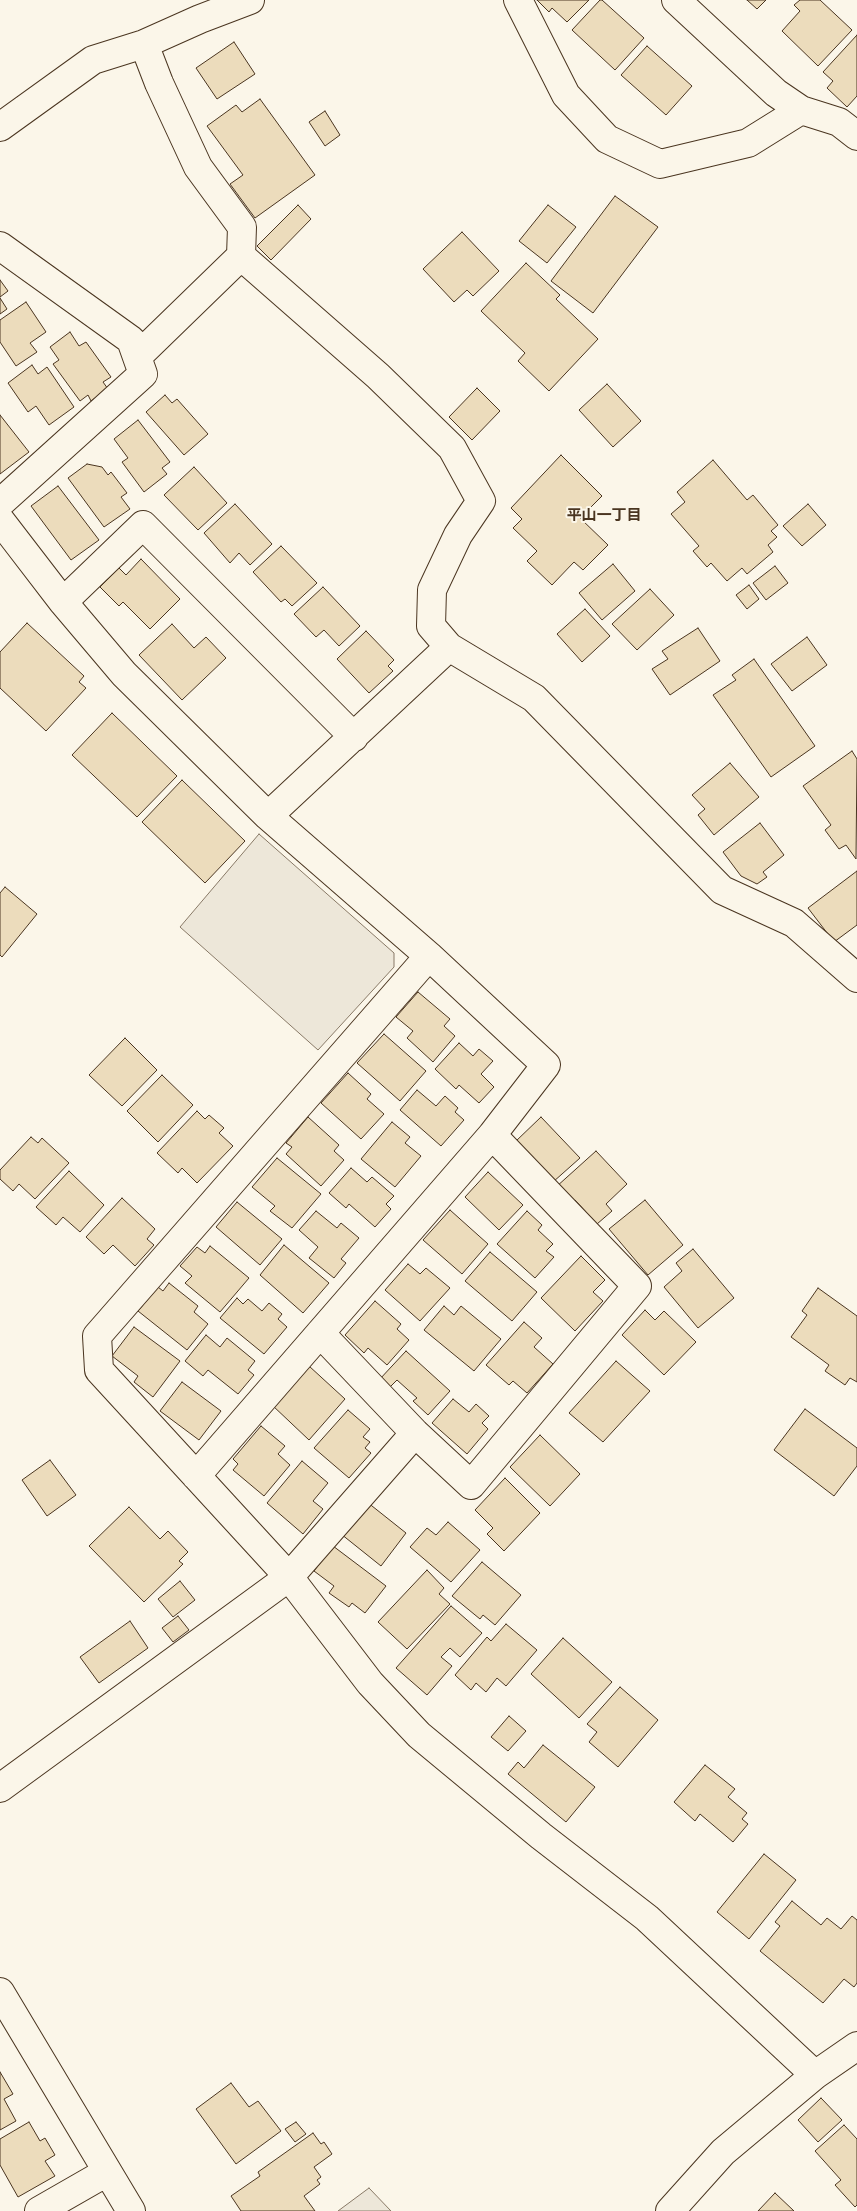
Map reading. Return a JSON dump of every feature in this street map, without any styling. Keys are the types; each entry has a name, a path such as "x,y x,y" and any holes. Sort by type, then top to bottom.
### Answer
{"street":[{"path":"0,127 93,60 144,44 200,19 250,0"},
{"path":"518,0 566,95 607,139 660,164 748,143 801,110"},
{"path":"676,0 776,93 801,110 838,122 857,136"},
{"path":"137,356 241,256 242,227 198,167 159,83 144,44"},
{"path":"0,246 131,340 142,374 0,504"},
{"path":"241,256 378,376 452,448 481,501 458,535 432,590 431,626 450,647 534,698 722,890 794,923 857,978"},
{"path":"0,520 63,602 124,674 268,816 430,956 546,1065 492,1135 196,1476"},
{"path":"63,602 143,525 354,737"},
{"path":"268,816 450,647"},
{"path":"430,956 97,1336 99,1370 289,1577 370,1683 419,1735 541,1836 647,1918 815,2075"},
{"path":"320,1333 415,1433 471,1485 637,1286 492,1135"},
{"path":"0,1788 289,1577 415,1433"},
{"path":"0,1992 131,2211"},
{"path":"670,2211 723,2152 815,2075 857,2046"},
{"path":"39,2211 107,2172"}],"shaded area":[{"path":"259,834 394,953 394,967 318,1050 180,927"},
{"path":"369,2188 391,2211 338,2211"}],"building":[{"path":"537,0 589,0 567,22 552,8 549,12"},
{"path":"600,0 644,38 615,70 572,30"},
{"path":"747,0 766,0 757,9"},
{"path":"800,0 820,0 852,30 818,66 782,31 800,11 794,5"},
{"path":"857,35 857,96 847,107 827,88 833,81 823,72"},
{"path":"234,42 255,74 217,99 196,68"},
{"path":"647,46 692,86 666,115 621,75"},
{"path":"260,99 315,175 255,218 230,184 243,175 207,126 236,105 242,112"},
{"path":"325,111 340,135 325,146 309,122"},
{"path":"615,196 658,227 593,313 551,281"},
{"path":"298,205 311,219 271,260 257,246"},
{"path":"548,205 576,227 547,263 519,241"},
{"path":"462,232 499,271 473,296 467,290 454,302 423,269"},
{"path":"526,263 560,295 556,299 598,339 549,391 518,361 525,353 481,311"},
{"path":"0,280 8,291 0,297"},
{"path":"0,298 7,309 0,314"},
{"path":"26,302 46,332 30,343 37,352 16,366 0,342 0,320"},
{"path":"70,332 79,346 86,342 111,377 103,382 108,389 91,401 88,395 80,401 53,364 59,360 50,347"},
{"path":"32,365 38,374 47,367 74,407 49,425 36,406 28,412 8,383"},
{"path":"607,384 641,421 613,447 579,410"},
{"path":"477,388 500,411 472,440 449,417"},
{"path":"165,395 172,403 177,399 208,434 184,455 146,412"},
{"path":"0,415 29,452 0,474"},
{"path":"138,420 170,462 162,468 167,474 144,492 122,462 128,458 114,439"},
{"path":"561,455 602,496 580,518 608,545 583,570 574,562 552,585 527,561 537,551 513,528 522,519 511,508"},
{"path":"713,460 747,500 753,495 778,525 771,531 777,537 768,545 773,552 747,574 742,568 727,581 711,563 707,567 693,551 699,546 671,514 685,502 677,492"},
{"path":"87,464 102,467 108,475 111,472 127,493 121,497 130,509 104,527 68,478"},
{"path":"194,467 227,503 198,530 164,495"},
{"path":"58,486 99,540 71,560 31,506"},
{"path":"235,504 272,544 250,565 239,553 230,563 204,533"},
{"path":"808,504 826,525 802,546 783,526"},
{"path":"281,546 317,583 292,606 285,599 281,602 253,572"},
{"path":"141,559 180,599 150,629 123,602 119,606 100,587 119,568 126,575"},
{"path":"613,564 635,591 602,620 579,593"},
{"path":"775,566 788,583 766,600 753,583"},
{"path":"749,585 759,599 747,609 736,595"},
{"path":"323,587 360,626 339,646 324,630 316,637 294,614"},
{"path":"650,589 674,615 637,650 612,624"},
{"path":"585,609 610,636 582,662 557,634"},
{"path":"27,623 84,676 79,682 86,688 46,731 0,688 0,652"},
{"path":"172,624 194,648 206,637 226,658 182,700 139,655"},
{"path":"698,628 720,661 670,695 652,669 668,659 662,651"},
{"path":"366,631 394,660 388,666 393,671 369,693 337,659"},
{"path":"807,637 827,665 792,691 771,664"},
{"path":"754,659 815,746 771,777 713,695 736,680 732,675"},
{"path":"112,713 177,776 137,817 72,755"},
{"path":"852,751 857,759 856,859 846,845 839,849 825,830 831,825 803,786"},
{"path":"730,763 759,797 714,835 698,815 705,809 692,795"},
{"path":"182,780 245,841 205,883 142,822"},
{"path":"760,823 784,855 763,872 767,877 757,884 741,876 723,852"},
{"path":"857,871 857,925 834,942 808,908"},
{"path":"5,887 37,914 2,957 0,955 0,893"},
{"path":"418,992 450,1019 444,1026 455,1036 433,1062 407,1038 413,1031 396,1017"},
{"path":"384,1034 426,1071 400,1101 357,1063"},
{"path":"125,1038 157,1070 122,1106 89,1075"},
{"path":"459,1043 473,1056 479,1049 493,1061 481,1074 494,1087 479,1103 459,1085 456,1089 435,1069"},
{"path":"348,1073 371,1094 367,1099 384,1114 361,1139 321,1103"},
{"path":"162,1075 193,1105 158,1142 127,1111"},
{"path":"417,1090 436,1106 445,1096 458,1108 455,1112 464,1120 441,1146 400,1110"},
{"path":"197,1111 205,1119 209,1115 224,1128 219,1133 233,1146 197,1183 182,1168 178,1173 157,1153"},
{"path":"308,1117 339,1145 334,1151 344,1160 321,1186 286,1154 292,1147 286,1143"},
{"path":"541,1117 580,1158 553,1182 515,1142"},
{"path":"392,1122 410,1137 405,1143 421,1156 395,1187 361,1159"},
{"path":"31,1137 38,1143 42,1138 69,1163 35,1199 19,1184 13,1191 0,1179 0,1170"},
{"path":"596,1151 627,1184 606,1204 612,1211 597,1224 575,1200 572,1203 556,1187"},
{"path":"277,1158 321,1194 292,1228 270,1211 275,1206 252,1187"},
{"path":"351,1168 367,1182 372,1177 394,1196 386,1204 391,1209 375,1227 349,1204 346,1208 329,1193"},
{"path":"69,1171 104,1205 80,1232 63,1217 56,1225 36,1207"},
{"path":"488,1172 523,1205 499,1230 465,1197"},
{"path":"122,1198 155,1229 147,1239 154,1245 135,1266 113,1245 104,1254 86,1237"},
{"path":"645,1200 683,1245 648,1275 609,1229"},
{"path":"237,1202 282,1239 260,1265 216,1227"},
{"path":"450,1210 488,1244 462,1274 423,1240"},
{"path":"316,1211 337,1228 341,1223 359,1238 341,1259 346,1263 334,1278 309,1258 318,1247 299,1230"},
{"path":"527,1211 542,1225 538,1230 553,1244 546,1251 554,1257 535,1278 497,1244"},
{"path":"284,1245 329,1283 303,1313 260,1275"},
{"path":"210,1246 249,1278 220,1312 185,1283 192,1276 180,1266 197,1247 205,1253"},
{"path":"693,1249 734,1298 698,1328 664,1287 682,1271 676,1263"},
{"path":"490,1252 537,1292 512,1321 465,1281"},
{"path":"581,1256 605,1280 593,1292 603,1301 575,1331 541,1298"},
{"path":"408,1264 420,1274 426,1268 450,1288 420,1321 385,1290"},
{"path":"169,1283 198,1306 194,1312 208,1324 187,1350 138,1311 158,1287 163,1291"},
{"path":"818,1288 857,1316 857,1382 850,1378 845,1385 825,1371 829,1365 791,1337 807,1315 802,1311"},
{"path":"237,1298 243,1304 248,1299 262,1311 269,1303 282,1314 278,1319 287,1327 264,1354 220,1318"},
{"path":"375,1301 401,1324 397,1329 409,1340 387,1365 368,1348 364,1353 345,1335"},
{"path":"444,1306 454,1315 461,1306 501,1339 474,1371 424,1330"},
{"path":"645,1310 655,1320 664,1311 696,1342 664,1375 622,1335"},
{"path":"524,1322 542,1338 534,1347 553,1364 527,1393 513,1381 509,1385 486,1365"},
{"path":"134,1327 180,1361 153,1397 134,1382 138,1376 112,1356"},
{"path":"206,1335 220,1347 227,1338 255,1361 248,1370 254,1375 238,1394 208,1370 203,1376 185,1361"},
{"path":"406,1351 450,1391 428,1415 413,1401 417,1398 397,1380 389,1388 379,1380"},
{"path":"616,1361 650,1391 603,1442 569,1413"},
{"path":"309,1366 345,1399 309,1440 272,1405"},
{"path":"182,1382 221,1411 199,1440 160,1411"},
{"path":"453,1399 469,1412 476,1404 489,1416 482,1423 488,1429 467,1454 432,1423"},
{"path":"805,1409 857,1448 857,1466 834,1496 774,1450"},
{"path":"348,1410 370,1429 363,1437 370,1442 365,1448 371,1453 349,1478 314,1448"},
{"path":"261,1426 285,1446 278,1454 290,1465 264,1496 233,1470 238,1464 233,1459"},
{"path":"540,1435 580,1474 550,1506 510,1467"},
{"path":"50,1460 76,1495 47,1516 22,1480"},
{"path":"302,1461 328,1483 313,1501 323,1509 303,1534 267,1503"},
{"path":"505,1478 540,1513 504,1551 487,1534 493,1528 475,1510"},
{"path":"367,1502 406,1533 381,1566 341,1534"},
{"path":"129,1507 160,1539 168,1531 188,1552 179,1561 183,1564 144,1602 89,1546"},
{"path":"448,1522 480,1550 451,1582 410,1547 427,1528 436,1535"},
{"path":"333,1546 386,1586 365,1613 352,1603 349,1607 329,1593 334,1586 314,1571"},
{"path":"482,1562 521,1595 495,1625 483,1615 480,1619 452,1596"},
{"path":"427,1570 444,1588 439,1594 450,1604 407,1649 378,1622"},
{"path":"180,1581 195,1600 173,1617 158,1599"},
{"path":"451,1606 482,1633 460,1657 450,1648 441,1657 452,1666 427,1695 396,1668"},
{"path":"178,1616 189,1630 173,1642 162,1628"},
{"path":"130,1621 148,1648 99,1683 80,1657"},
{"path":"506,1624 537,1650 506,1686 497,1678 486,1692 476,1683 471,1690 455,1675 487,1637 491,1641"},
{"path":"563,1638 612,1682 579,1718 531,1674"},
{"path":"620,1687 658,1720 618,1767 589,1742 597,1732 587,1724"},
{"path":"509,1716 526,1731 508,1751 491,1737"},
{"path":"543,1745 595,1787 566,1822 508,1774 518,1762 524,1768"},
{"path":"705,1765 735,1789 728,1797 747,1813 742,1819 748,1824 733,1842 700,1814 695,1821 674,1802"},
{"path":"764,1854 796,1880 749,1939 717,1912"},
{"path":"792,1901 821,1925 827,1918 841,1929 852,1916 857,1920 857,1983 854,1987 844,1979 823,2003 760,1951 780,1926 775,1922"},
{"path":"0,2072 13,2094 4,2099 16,2121 0,2130"},
{"path":"231,2083 249,2107 258,2101 281,2131 236,2164 196,2109"},
{"path":"821,2098 842,2120 818,2142 798,2120"},
{"path":"29,2122 40,2141 45,2138 55,2155 45,2161 55,2176 18,2197 0,2165 0,2139"},
{"path":"296,2122 306,2134 295,2142 285,2129"},
{"path":"844,2125 857,2139 857,2205 855,2207 835,2185 841,2180 815,2151"},
{"path":"313,2133 321,2144 324,2142 332,2154 314,2167 321,2177 317,2180 320,2184 304,2196 315,2211 241,2211 231,2196 260,2176 258,2172"},
{"path":"775,2193 794,2211 758,2211"}],"district":[{"name":"平山一丁目","path":"604,516"}]}
